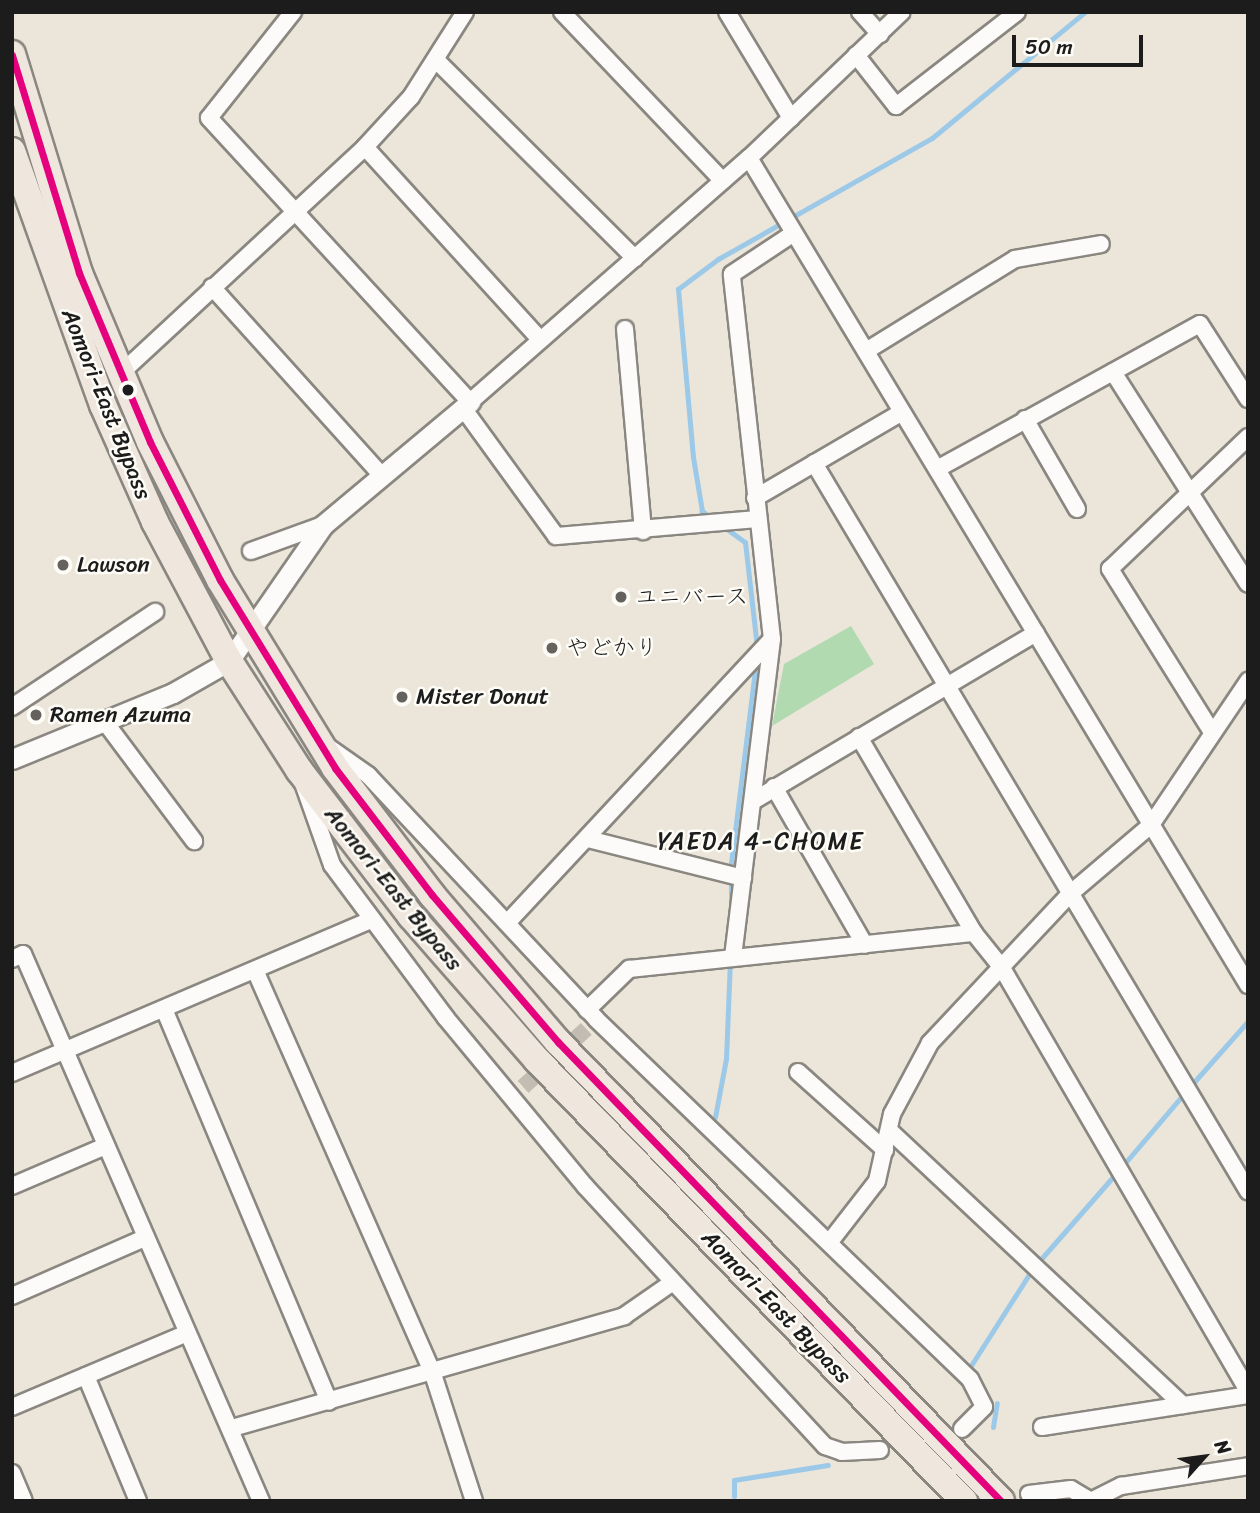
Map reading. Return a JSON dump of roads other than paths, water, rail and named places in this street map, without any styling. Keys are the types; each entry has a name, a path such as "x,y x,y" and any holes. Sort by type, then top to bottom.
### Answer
{"highway":[{"name":"Aomori-East Bypass","path":"12,54 79,273 120,374 251,632 318,742 432,895 558,1042 953,1436 998,1498"},
{"name":"Aomori-East Bypass","path":"12,151 103,405 229,660 299,771 411,916 537,1060 964,1501"}],"street":[{"path":"293,12 209,118 297,211 467,405 556,536 643,531 758,519"},
{"path":"120,374 365,147 436,60 465,12"},
{"path":"562,12 723,181"},
{"path":"727,12 791,118"},
{"path":"860,12 880,34"},
{"path":"12,759 203,679 229,660 323,525 467,405 749,158 902,12"},
{"path":"856,55 896,106 1017,12"},
{"path":"436,60 635,258"},
{"path":"365,147 540,340"},
{"path":"749,158 1248,985"},
{"path":"733,957 772,639 732,274 794,233"},
{"path":"866,351 1015,259 1101,244"},
{"path":"212,287 381,475"},
{"path":"937,469 1200,324 1248,399"},
{"path":"625,329 643,531"},
{"path":"1114,372 1248,584"},
{"path":"755,498 902,412"},
{"path":"1026,419 1077,509"},
{"path":"1210,729 1110,569 1248,437"},
{"path":"814,463 1248,1191"},
{"path":"251,551 323,525"},
{"path":"12,687 19,702 155,612"},
{"path":"752,801 944,684 1036,632"},
{"path":"507,923 772,639"},
{"path":"832,1239 877,1181 889,1130 923,1054 1071,893 1151,825 1210,729 1245,691"},
{"path":"105,722 194,841"},
{"path":"859,737 975,933 1002,968 1248,1393 1042,1427"},
{"path":"318,742 368,775 507,923 590,1019 832,1239 982,1396 977,1421 953,1436"},
{"path":"299,771 321,848 371,920 517,1091 670,1284 825,1446 842,1452 880,1450"},
{"path":"774,788 865,945"},
{"path":"588,839 743,878"},
{"path":"12,1073 371,920"},
{"path":"590,1019 629,969 975,933"},
{"path":"12,959 23,954 145,1238 232,1428 261,1501"},
{"path":"255,970 433,1374 474,1501"},
{"path":"164,1010 328,1402"},
{"path":"798,1072 886,1150"},
{"path":"889,1130 1183,1405"},
{"path":"12,1186 106,1146"},
{"path":"12,1296 145,1238"},
{"path":"232,1428 433,1374 624,1317 670,1284"},
{"path":"12,1407 187,1333"},
{"path":"86,1376 138,1501"},
{"path":"1029,1494 1071,1489 1091,1501 1121,1486 1248,1466"},
{"path":"12,1473 24,1501"}],"waterway":[{"path":"713,519 702,511 693,457 678,289 718,259 932,138 1085,12"},
{"path":"724,527 745,542 757,648"},
{"path":"731,916 731,863 756,661"},
{"path":"715,1117 726,1059 730,960"},
{"path":"1194,1082 1248,1021"},
{"path":"1125,1163 1182,1096"},
{"path":"1041,1259 1112,1178"},
{"path":"970,1367 1028,1276"},
{"path":"993,1427 997,1403"},
{"path":"734,1496 734,1480 828,1465"}],"tunnel":[{"path":"523,1087 586,1029"}],"place":[{"name":"Lawson","path":"63,565"},
{"name":"ユニバース","path":"621,597"},
{"name":"やどかり","path":"552,648"},
{"name":"Mister Donut","path":"402,697"},
{"name":"Ramen Azuma","path":"36,715"}],"district":[{"name":"YAEDA 4-CHOME","path":"761,842"}]}
